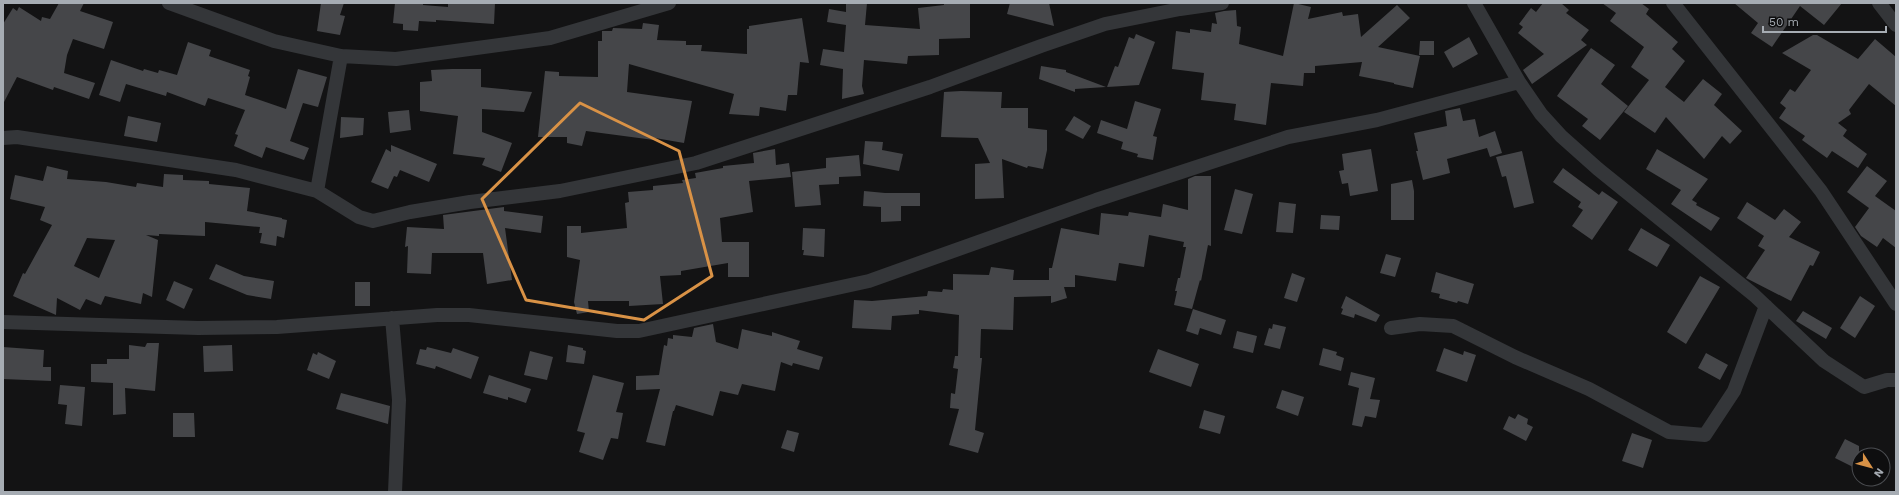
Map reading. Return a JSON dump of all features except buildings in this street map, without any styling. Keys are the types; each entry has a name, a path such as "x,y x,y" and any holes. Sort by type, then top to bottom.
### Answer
{"street":[{"path":"169,3 274,41 341,56 396,59 550,38 669,3"},
{"path":"3,130 10,138 236,170 317,191 359,217 373,221 410,212 470,202 560,191 696,163 930,87 1105,24 1180,9 1222,3"},
{"path":"1474,3 1519,82 1541,114 1561,136 1598,170 1718,265 1766,306 1824,361 1864,387 1887,380 1896,380"},
{"path":"1674,3 1821,191 1896,304"},
{"path":"1879,3 1896,25"},
{"path":"317,191 341,56"},
{"path":"3,322 198,328 277,327 437,315 469,315 617,331 639,331 869,281 1096,200 1288,137 1377,120 1519,82"},
{"path":"1391,328 1420,324 1453,326 1515,357 1589,389 1669,432 1705,435 1734,391 1766,306"},
{"path":"392,318 399,400 395,492"}],"highlighted area":[{"path":"580,103 679,151 712,276 644,320 526,300 482,199"}]}
